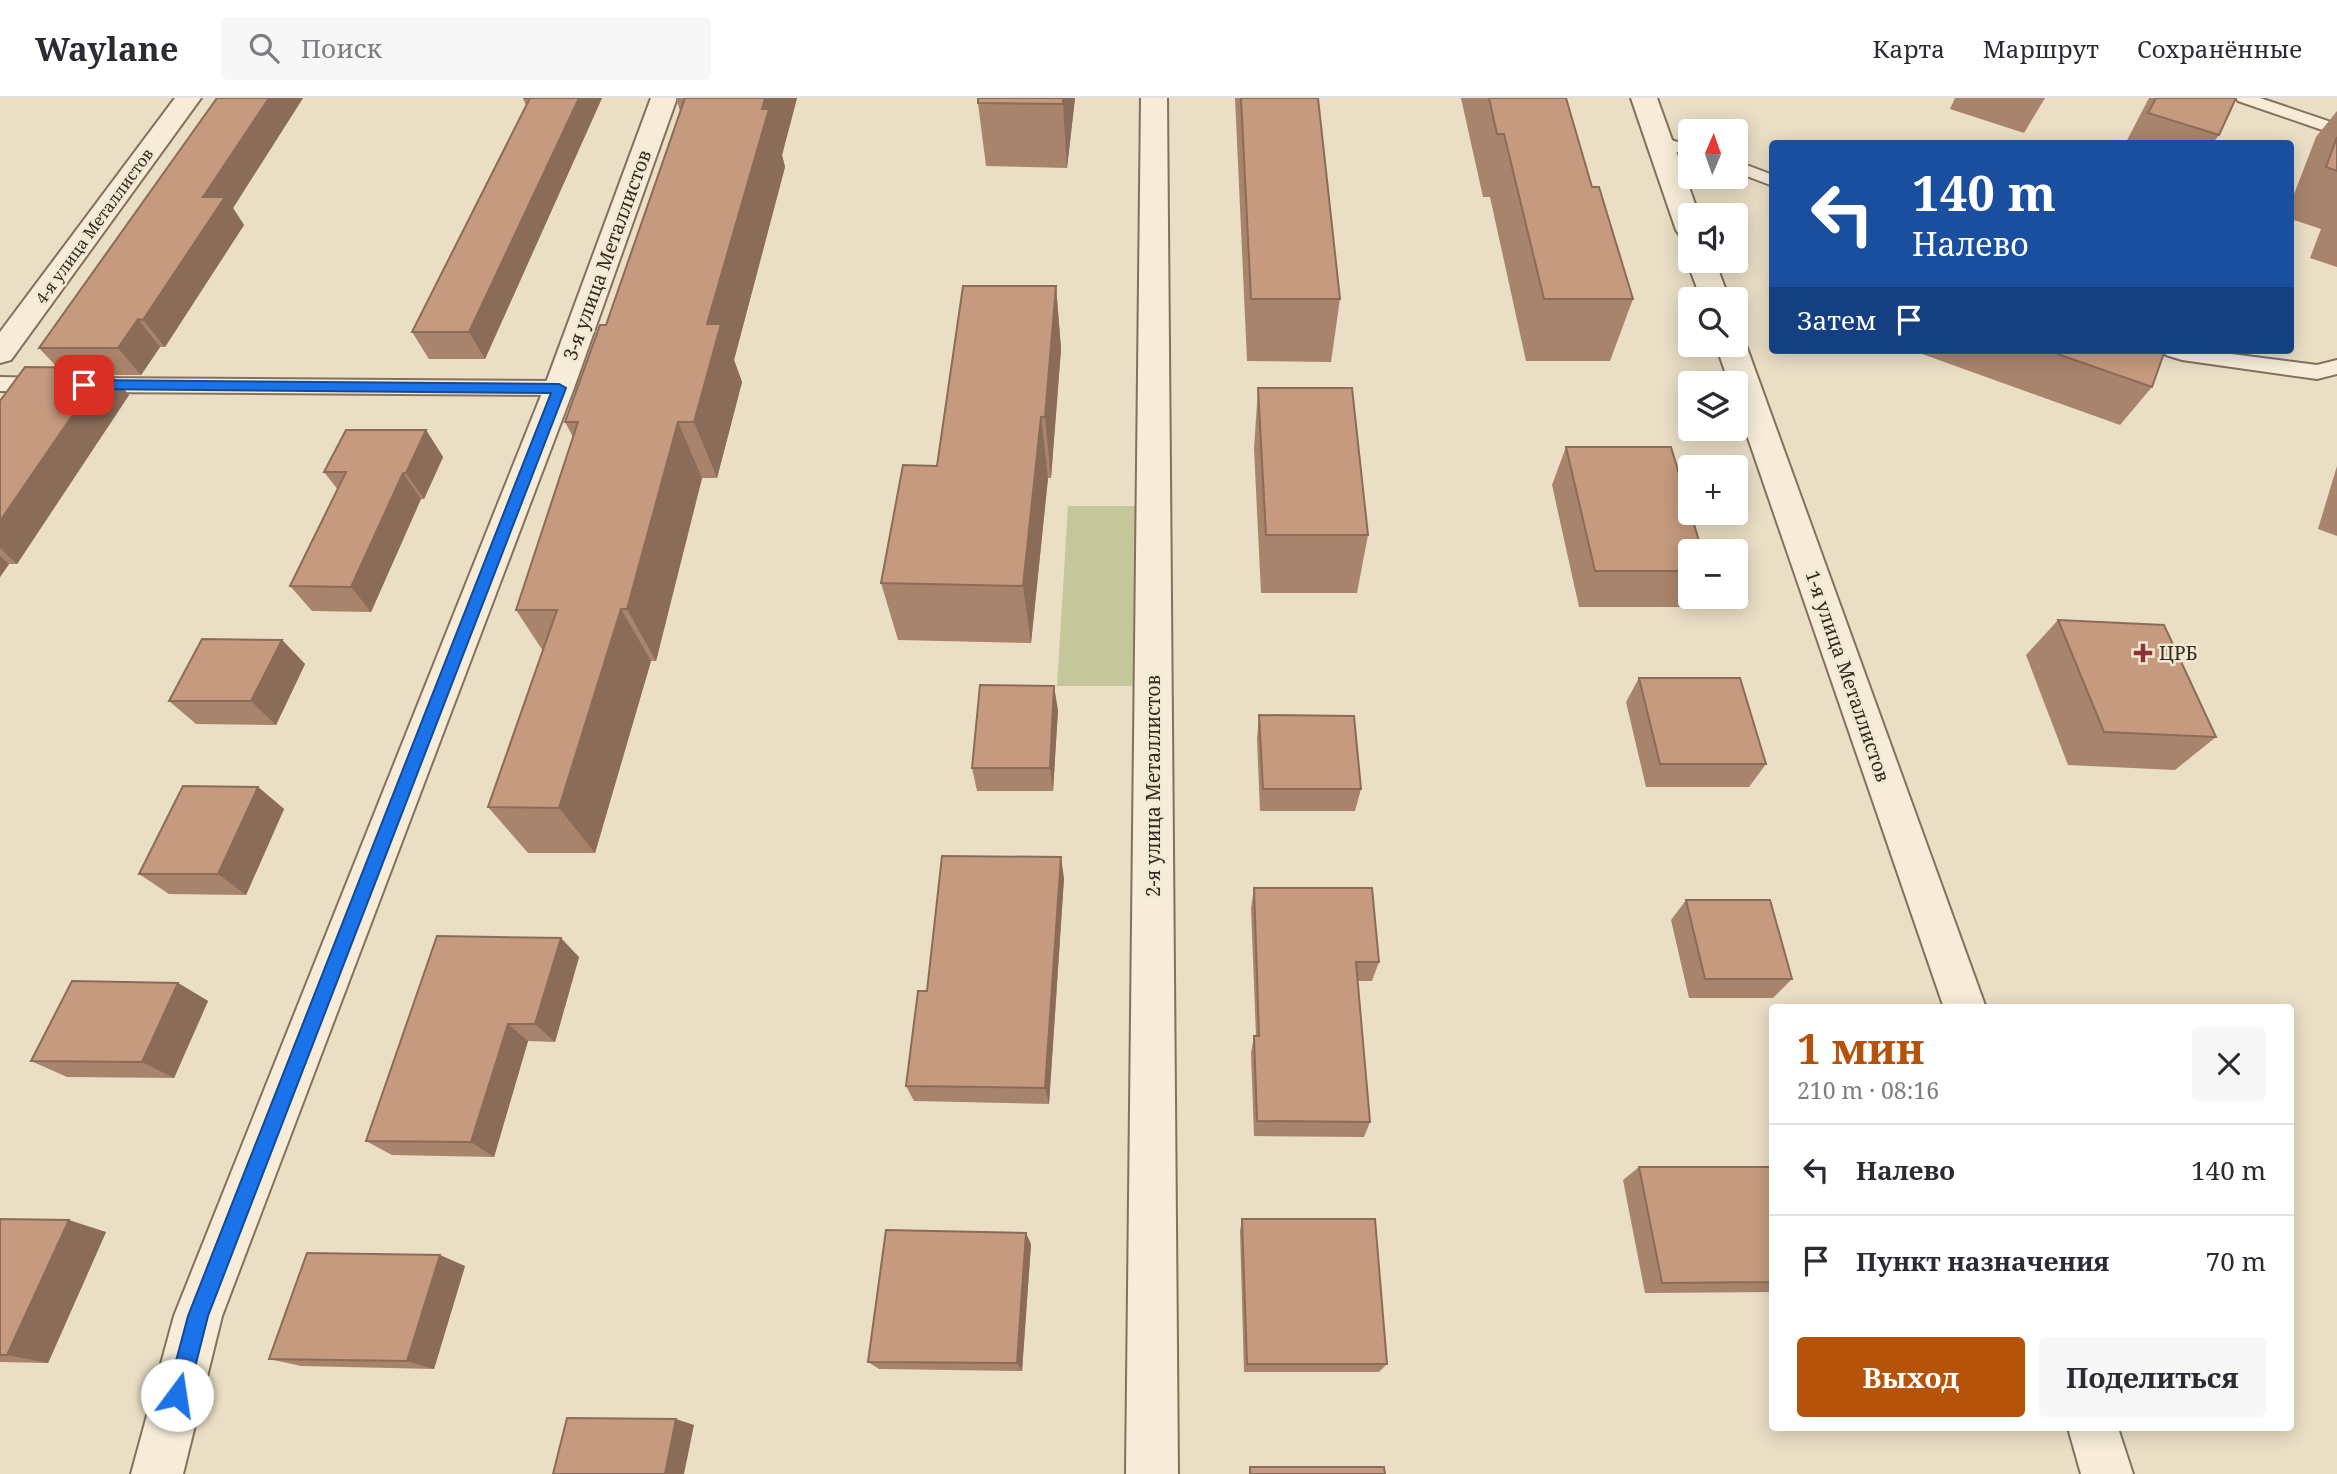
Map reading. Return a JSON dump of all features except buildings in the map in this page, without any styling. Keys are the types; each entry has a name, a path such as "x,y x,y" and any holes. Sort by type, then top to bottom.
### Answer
{"street":[{"name":"4-я улица Металлистов","path":"0,353 188,98"},
{"name":"3-я улица Металлистов","path":"157,1474 198,1316 559,388 664,98"},
{"name":"2-я улица Металлистов","path":"1152,1474 1154,98"},
{"path":"1644,98 1681,203"},
{"name":"1-я улица Металлистов","path":"1735,357 1964,1004"},
{"path":"2094,1431 2107,1474"}],"lane":[{"path":"2244,98 2337,130"},
{"path":"1659,141 1678,147"},
{"path":"1748,171 1769,179"},
{"path":"2182,354 2317,372 2337,367"},
{"path":"0,384 559,388"}],"green space":[{"path":"1068,506 1137,506 1133,686 1057,686"}],"place":[{"name":"ЦРБ","path":"2143,653"}],"route":[{"path":"84,385 559,388 198,1316 177,1395"}]}
